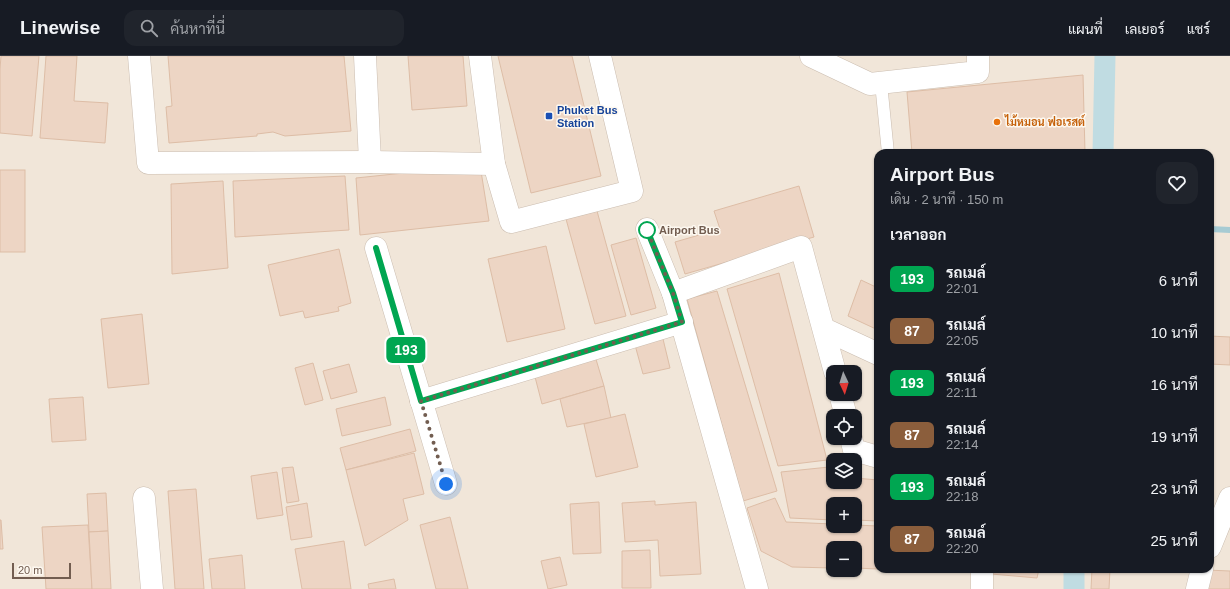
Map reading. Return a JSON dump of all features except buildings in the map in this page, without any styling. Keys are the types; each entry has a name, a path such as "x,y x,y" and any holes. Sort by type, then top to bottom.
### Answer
{"street":[{"path":"139,56 148,163 370,162 494,164"},
{"path":"365,56 370,162"},
{"path":"480,56 494,164 511,222 632,191 600,56"},
{"path":"811,56 870,84 978,64"},
{"path":"647,230 673,293 682,322 757,589"},
{"path":"673,293 801,247 833,365"},
{"path":"376,248 446,484"},
{"path":"421,401 682,322"},
{"path":"824,329 874,352"},
{"path":"853,445 854,450 874,456"},
{"path":"144,498 152,589"},
{"path":"1214,537 1230,498"},
{"path":"982,573 982,589"},
{"path":"1197,589 1201,573"}],"lane":[{"path":"881,83 888,149"}],"shaded area":[{"path":"0,56 1230,56 1230,589 0,589"}],"waterway":[{"path":"1103,149 1105,56"},
{"path":"1214,229 1230,230"},
{"path":"1074,573 1074,589"}],"bus line":[{"name":"193","path":"376,248 421,401 682,322 673,293 647,230"}],"place":[{"name":"Phuket Bus Station","path":"549,116"},
{"name":"ไม้หมอน ฟอเรสต์","path":"997,122"},
{"name":"Airport Bus","path":"647,230"}],"route":[{"path":"446,484 421,401 682,322 673,293 647,230"}]}
